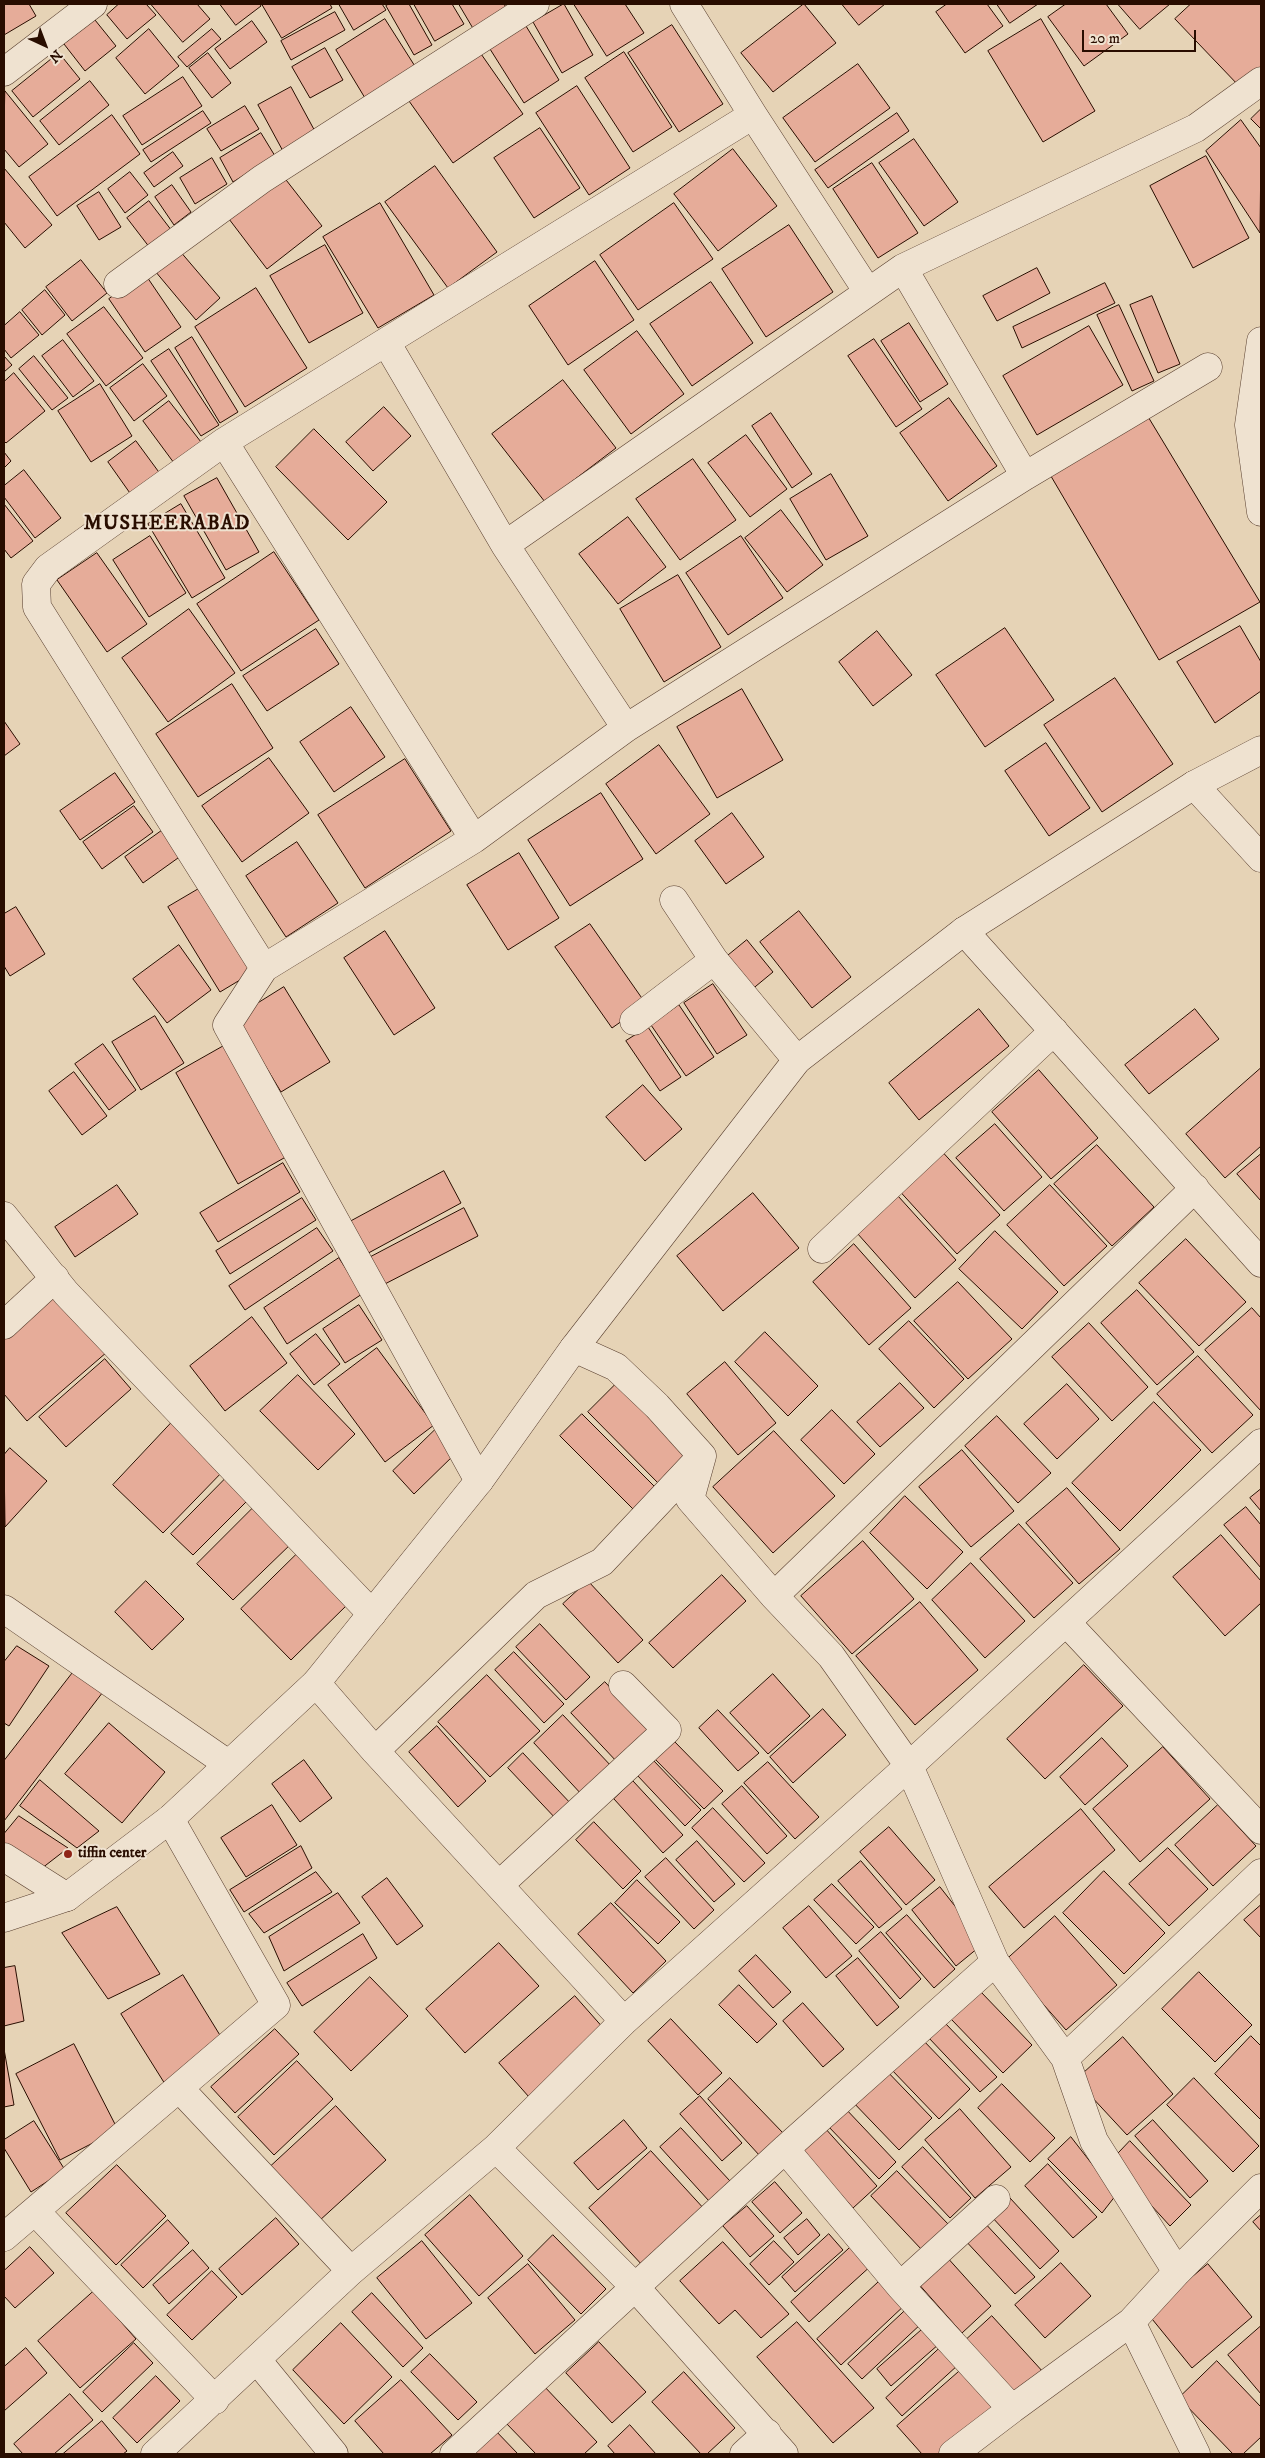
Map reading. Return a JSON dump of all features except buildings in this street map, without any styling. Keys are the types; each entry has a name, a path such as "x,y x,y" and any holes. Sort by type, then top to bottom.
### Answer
{"street":[{"path":"4,72 93,4"},
{"path":"684,4 753,116 868,292"},
{"path":"118,284 262,180 521,8"},
{"path":"504,545 903,268 1196,128 1261,81"},
{"path":"264,968 37,607 36,584 48,568 224,442 753,116"},
{"path":"903,268 1025,476"},
{"path":"1261,341 1249,425 1261,512"},
{"path":"386,342 504,545 626,728"},
{"path":"479,1481 227,1025 264,968 474,839 626,728 1025,476 1208,367"},
{"path":"224,442 474,839"},
{"path":"4,1918 67,1897 170,1819 316,1683 479,1481 574,1348 797,1060 964,931 1194,785 1261,750"},
{"path":"1194,785 1261,858"},
{"path":"674,900 714,960 797,1060"},
{"path":"964,931 1261,1263"},
{"path":"634,1020 714,960"},
{"path":"822,1249 1054,1031"},
{"path":"774,1596 1195,1188"},
{"path":"4,1216 66,1293 372,1614"},
{"path":"4,1325 55,1278"},
{"path":"574,1348 616,1368 657,1406 702,1456"},
{"path":"155,2454 351,2271 496,2148 624,2021 909,1766 1261,1443"},
{"path":"702,1456 690,1499 774,1596 831,1656 909,1766 995,1962 1065,2058 1094,2141 1177,2272"},
{"path":"375,1751 536,1595 602,1562 702,1456"},
{"path":"4,1609 228,1764"},
{"path":"1066,1622 1261,1830"},
{"path":"316,1683 375,1751 624,2021"},
{"path":"499,1885 667,1730 623,1685"},
{"path":"4,2237 276,2004 170,1819"},
{"path":"4,1857 67,1897"},
{"path":"1065,2058 1261,1873"},
{"path":"454,2454 785,2149 995,1962"},
{"path":"178,2088 351,2271"},
{"path":"496,2148 635,2287 784,2454"},
{"path":"785,2149 900,2286 1012,2409"},
{"path":"953,2454 1132,2322 1177,2272 1261,2188"},
{"path":"900,2286 996,2199"},
{"path":"35,2211 215,2400"},
{"path":"1132,2322 1196,2454"},
{"path":"257,2360 334,2454"},
{"path":"744,2454 767,2433"}],"place":[{"name":"tiffin center","path":"68,1854"}],"district":[{"name":"MUSHEERABAD","path":"167,525"}]}
